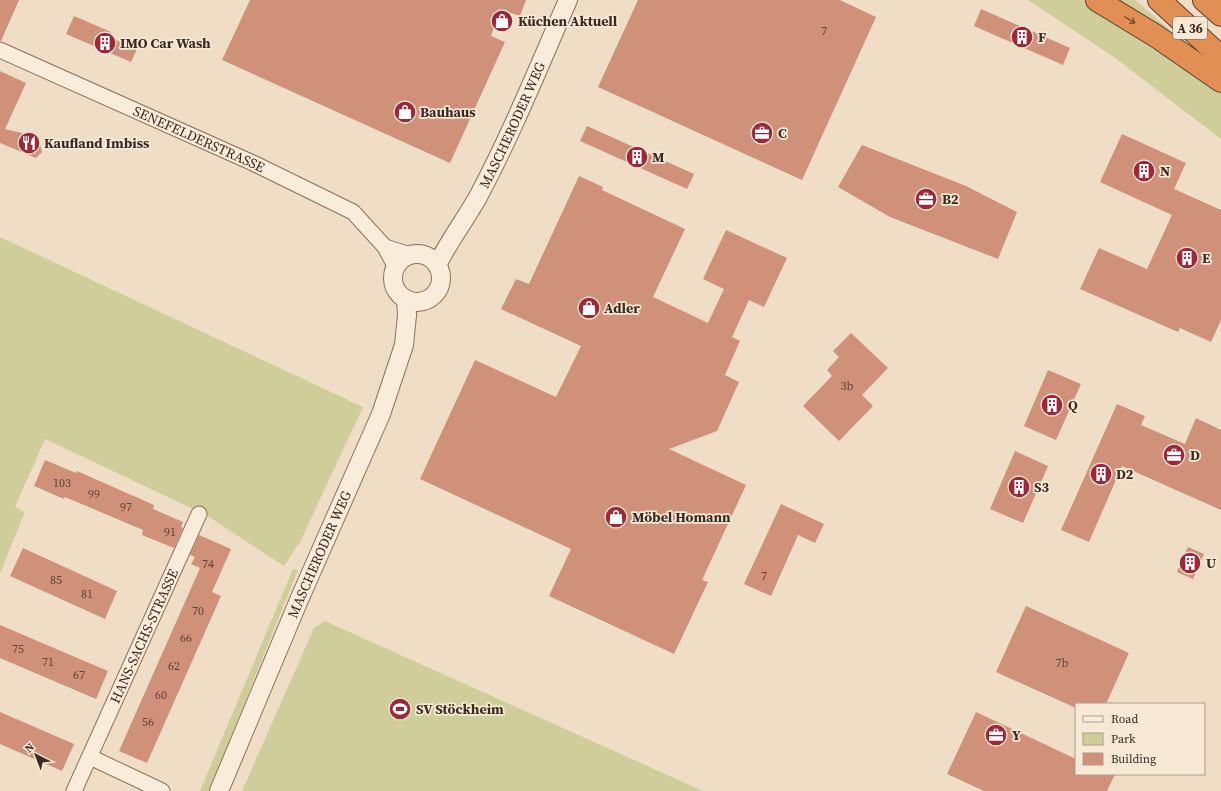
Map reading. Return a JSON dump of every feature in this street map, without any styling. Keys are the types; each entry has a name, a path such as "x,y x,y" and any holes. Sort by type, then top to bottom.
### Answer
{"highway":[{"path":"1097,0 1156,36 1221,80"},
{"name":"A 36","path":"1159,0 1221,56"},
{"name":"A 36","path":"1204,0 1221,15"}],"street":[{"name":"MASCHERODER WEG","path":"434,262 477,198 508,135 568,0"},
{"name":"SENEFELDERSTRASSE","path":"0,50 253,163 353,212 385,247 396,268"},
{"name":"SENEFELDERSTRASSE","path":"385,247 410,256"},
{"path":"424,255 434,262 441,279 440,286 431,298 410,305 396,289 394,282 396,268 404,258 410,256 424,255"},
{"name":"MASCHERODER WEG","path":"219,791 381,414 404,345 410,305"},
{"name":"HANS-SACHS-STRASSE","path":"74,791 199,514"},
{"path":"90,757 162,791"}],"green space":[{"path":"1028,0 1135,0 1221,74 1221,139 1114,57"},
{"path":"0,237 363,407 301,540 284,566 206,515 45,439 15,507 25,512 0,573"},
{"path":"293,569 298,570 209,791 200,791"},
{"name":"SV Stöckheim","path":"325,621 703,791 242,791 314,628"}],"building":[{"path":"0,0 19,0 1,41 0,41"},
{"name":"Bauhaus","path":"250,0 526,0 520,16 499,9 491,36 505,42 450,163 222,60"},
{"name":"C","path":"638,0 840,0 876,17 802,180 598,87"},
{"name":"F","path":"981,9 1070,48 1063,65 974,26"},
{"name":"IMO Car Wash","path":"74,16 111,32 109,37 137,49 131,62 66,34"},
{"path":"0,71 26,83 5,129 38,137 42,152 36,158 0,143"},
{"name":"M","path":"587,126 694,174 687,189 580,141"},
{"name":"E","path":"1122,134 1186,163 1174,189 1221,210 1221,320 1211,342 1180,328 1178,332 1080,289 1099,248 1147,269 1172,215 1100,182"},
{"name":"B2","path":"862,145 966,186 1017,212 998,259 890,217 838,187"},
{"path":"579,176 603,187 602,190 685,229 653,297 708,323 724,289 703,279 726,230 787,258 764,307 749,300 732,337 740,341 725,375 739,382 717,431 669,449 746,485 702,580 708,582 674,654 549,596 571,549 420,479 475,360 556,397 581,346 501,309 516,279 529,284"},
{"path":"851,333 888,368 862,395 873,406 839,441 803,406 832,376 827,370 839,357 833,351"},
{"name":"Q","path":"1048,370 1081,384 1056,440 1024,426"},
{"path":"1117,404 1145,416 1141,425 1185,444 1196,418 1221,430 1221,510 1122,466 1089,542 1061,530"},
{"name":"S3","path":"1015,451 1048,466 1023,523 990,509"},
{"path":"45,460 76,473 77,471 154,505 153,509 183,522 181,527 183,528 174,548 142,535 143,530 65,497 64,499 34,486"},
{"path":"781,504 824,524 815,543 798,535 771,596 744,584"},
{"path":"199,535 231,549 212,592 221,596 147,763 119,751 200,568 191,564 195,557 190,555"},
{"name":"U","path":"1188,547 1204,554 1193,579 1177,572"},
{"path":"23,548 117,591 105,619 10,576"},
{"path":"1026,606 1129,653 1106,703 1075,703 1075,708 996,672"},
{"path":"0,625 108,671 96,699 0,658"},
{"path":"0,712 74,744 62,771 0,744"},
{"name":"Y","path":"976,712 1075,759 1075,775 1115,775 1107,791 984,791 947,774"}],"place":[{"name":"Küchen Aktuell","path":"502,21"},
{"name":"F","path":"1022,37"},
{"name":"IMO Car Wash","path":"105,43"},
{"name":"Bauhaus","path":"405,112"},
{"name":"C","path":"762,133"},
{"name":"Kaufland Imbiss","path":"29,143"},
{"name":"M","path":"637,157"},
{"name":"N","path":"1144,171"},
{"name":"B2","path":"926,199"},
{"name":"E","path":"1187,258"},
{"name":"Adler","path":"589,308"},
{"name":"Q","path":"1052,405"},
{"name":"D","path":"1174,455"},
{"name":"D2","path":"1101,474"},
{"name":"S3","path":"1019,487"},
{"name":"Möbel Homann","path":"616,517"},
{"name":"U","path":"1190,563"},
{"name":"SV Stöckheim","path":"400,709"},
{"name":"Y","path":"996,735"}]}
